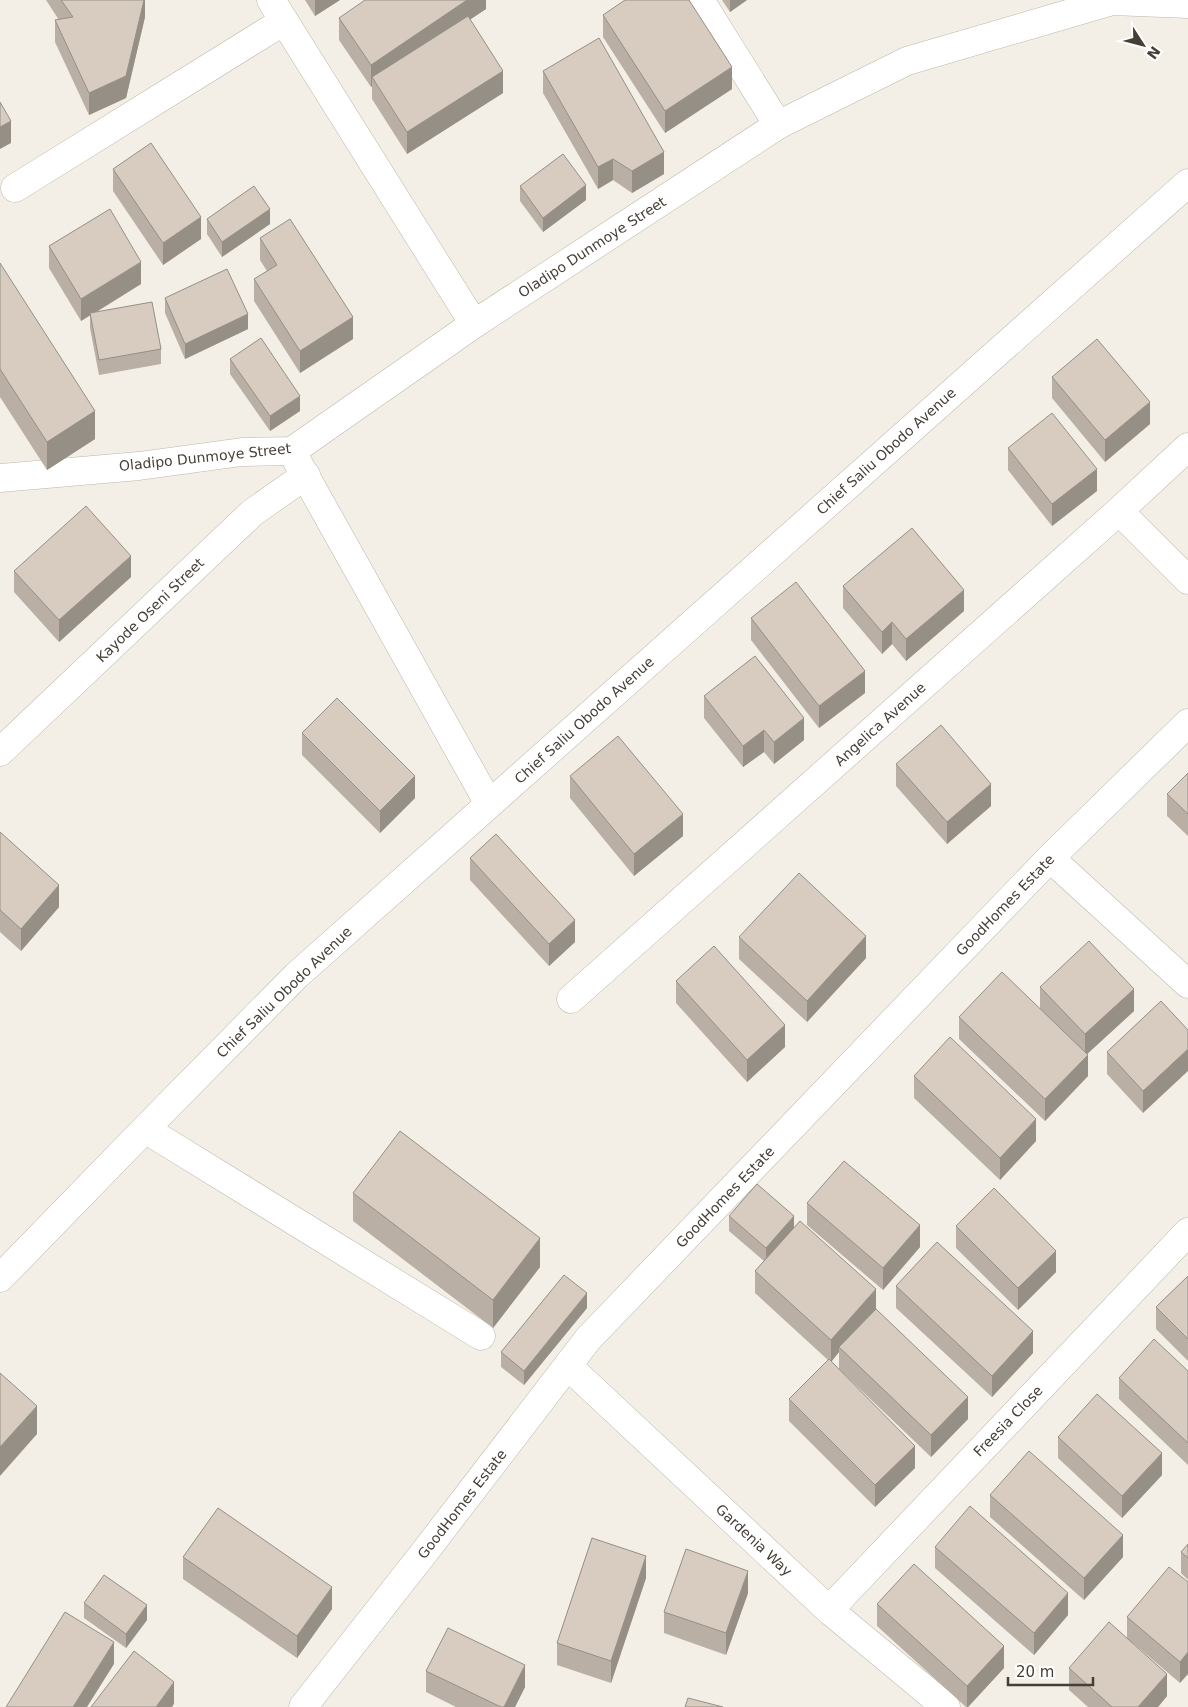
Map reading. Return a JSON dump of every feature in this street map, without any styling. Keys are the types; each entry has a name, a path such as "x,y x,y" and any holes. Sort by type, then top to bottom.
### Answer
{"street":[{"path":"700,0 778,125"},
{"name":"Oladipo Dunmoye Street","path":"0,478 139,466 242,452 292,450 474,324 778,125 907,61 1112,1 1188,4"},
{"path":"16,188 278,10 474,324"},
{"name":"Chief Saliu Obodo Avenue","path":"0,1278 296,976 1188,183"},
{"name":"Angelica Avenue","path":"571,999 1188,447"},
{"path":"292,450 489,804"},
{"name":"Kayode Oseni Street","path":"0,752 252,513 306,475"},
{"path":"1118,511 1188,580"},
{"name":"GoodHomes Estate","path":"303,1707 595,1332 1050,858 1188,723"},
{"path":"1050,858 1188,984"},
{"path":"145,1129 481,1336"},
{"name":"Freesia Close","path":"829,1610 1188,1232"},
{"name":"Gardenia Way","path":"568,1366 829,1610 946,1707"}],"building":[{"path":"61,0 144,0 126,76 89,93 55,20 73,17"},
{"path":"365,0 467,0 371,65 339,18"},
{"path":"625,0 689,0 732,67 665,111 603,15"},
{"path":"468,16 503,71 407,132 372,77"},
{"path":"599,38 664,152 632,171 613,159 598,167 543,71"},
{"path":"0,102 11,121 0,127"},
{"path":"151,143 201,217 163,243 113,169"},
{"path":"563,154 586,185 543,218 520,186"},
{"path":"254,186 270,209 222,242 207,219"},
{"path":"110,209 141,262 81,299 49,246"},
{"path":"290,219 353,317 300,351 254,279 277,265 260,238"},
{"path":"0,263 95,411 47,442 0,369"},
{"path":"227,269 248,314 185,344 165,298"},
{"path":"152,302 161,349 99,360 90,313"},
{"path":"261,338 300,396 270,416 230,359"},
{"path":"1097,339 1150,402 1105,440 1052,377"},
{"path":"1052,413 1097,469 1052,504 1008,448"},
{"path":"86,506 131,556 59,620 14,571"},
{"path":"912,528 964,590 906,639 892,622 882,632 843,586"},
{"path":"796,582 865,671 819,706 751,618"},
{"path":"755,656 804,718 774,742 764,730 743,746 704,696"},
{"path":"337,698 415,776 380,811 302,733"},
{"path":"941,725 991,784 947,822 896,764"},
{"path":"618,736 683,814 634,854 570,776"},
{"path":"1188,773 1188,814 1167,794"},
{"path":"0,832 59,885 21,929 0,910"},
{"path":"496,834 575,920 549,944 470,858"},
{"path":"799,873 866,936 807,1001 739,937"},
{"path":"1089,941 1134,989 1085,1034 1040,987"},
{"path":"714,946 785,1025 747,1060 676,981"},
{"path":"1002,972 1088,1055 1045,1099 959,1017"},
{"path":"1161,1001 1188,1030 1188,1049 1143,1091 1107,1052"},
{"path":"950,1037 1036,1119 1000,1158 914,1076"},
{"path":"400,1131 540,1238 493,1300 353,1193"},
{"path":"844,1161 920,1225 883,1268 807,1203"},
{"path":"757,1184 794,1216 766,1248 729,1216"},
{"path":"994,1188 1056,1251 1018,1288 956,1226"},
{"path":"800,1221 876,1289 831,1340 755,1271"},
{"path":"937,1242 1033,1331 992,1376 896,1286"},
{"path":"564,1275 587,1293 524,1371 501,1352"},
{"path":"1188,1276 1188,1339 1156,1307"},
{"path":"876,1309 968,1397 931,1435 839,1347"},
{"path":"1154,1339 1188,1371 1188,1443 1119,1378"},
{"path":"829,1359 915,1446 875,1485 789,1399"},
{"path":"0,1373 37,1406 0,1447"},
{"path":"1097,1394 1162,1453 1122,1496 1058,1437"},
{"path":"1029,1451 1123,1535 1084,1578 990,1495"},
{"path":"970,1506 1068,1593 1034,1633 935,1547"},
{"path":"218,1508 332,1587 297,1636 183,1557"},
{"path":"592,1538 646,1556 611,1661 557,1643"},
{"path":"1188,1544 1188,1558 1181,1552"},
{"path":"686,1549 748,1571 726,1633 664,1612"},
{"path":"914,1564 1004,1646 967,1686 877,1604"},
{"path":"1169,1567 1188,1582 1188,1652 1180,1662 1127,1617"},
{"path":"104,1575 147,1605 126,1634 84,1603"},
{"path":"65,1612 114,1642 73,1707 6,1707"},
{"path":"1109,1622 1167,1674 1138,1707 1112,1707 1069,1668"},
{"path":"448,1628 525,1665 504,1707 426,1671"},
{"path":"134,1651 174,1682 156,1707 91,1707"},
{"path":"688,1698 723,1707 685,1707"}]}
